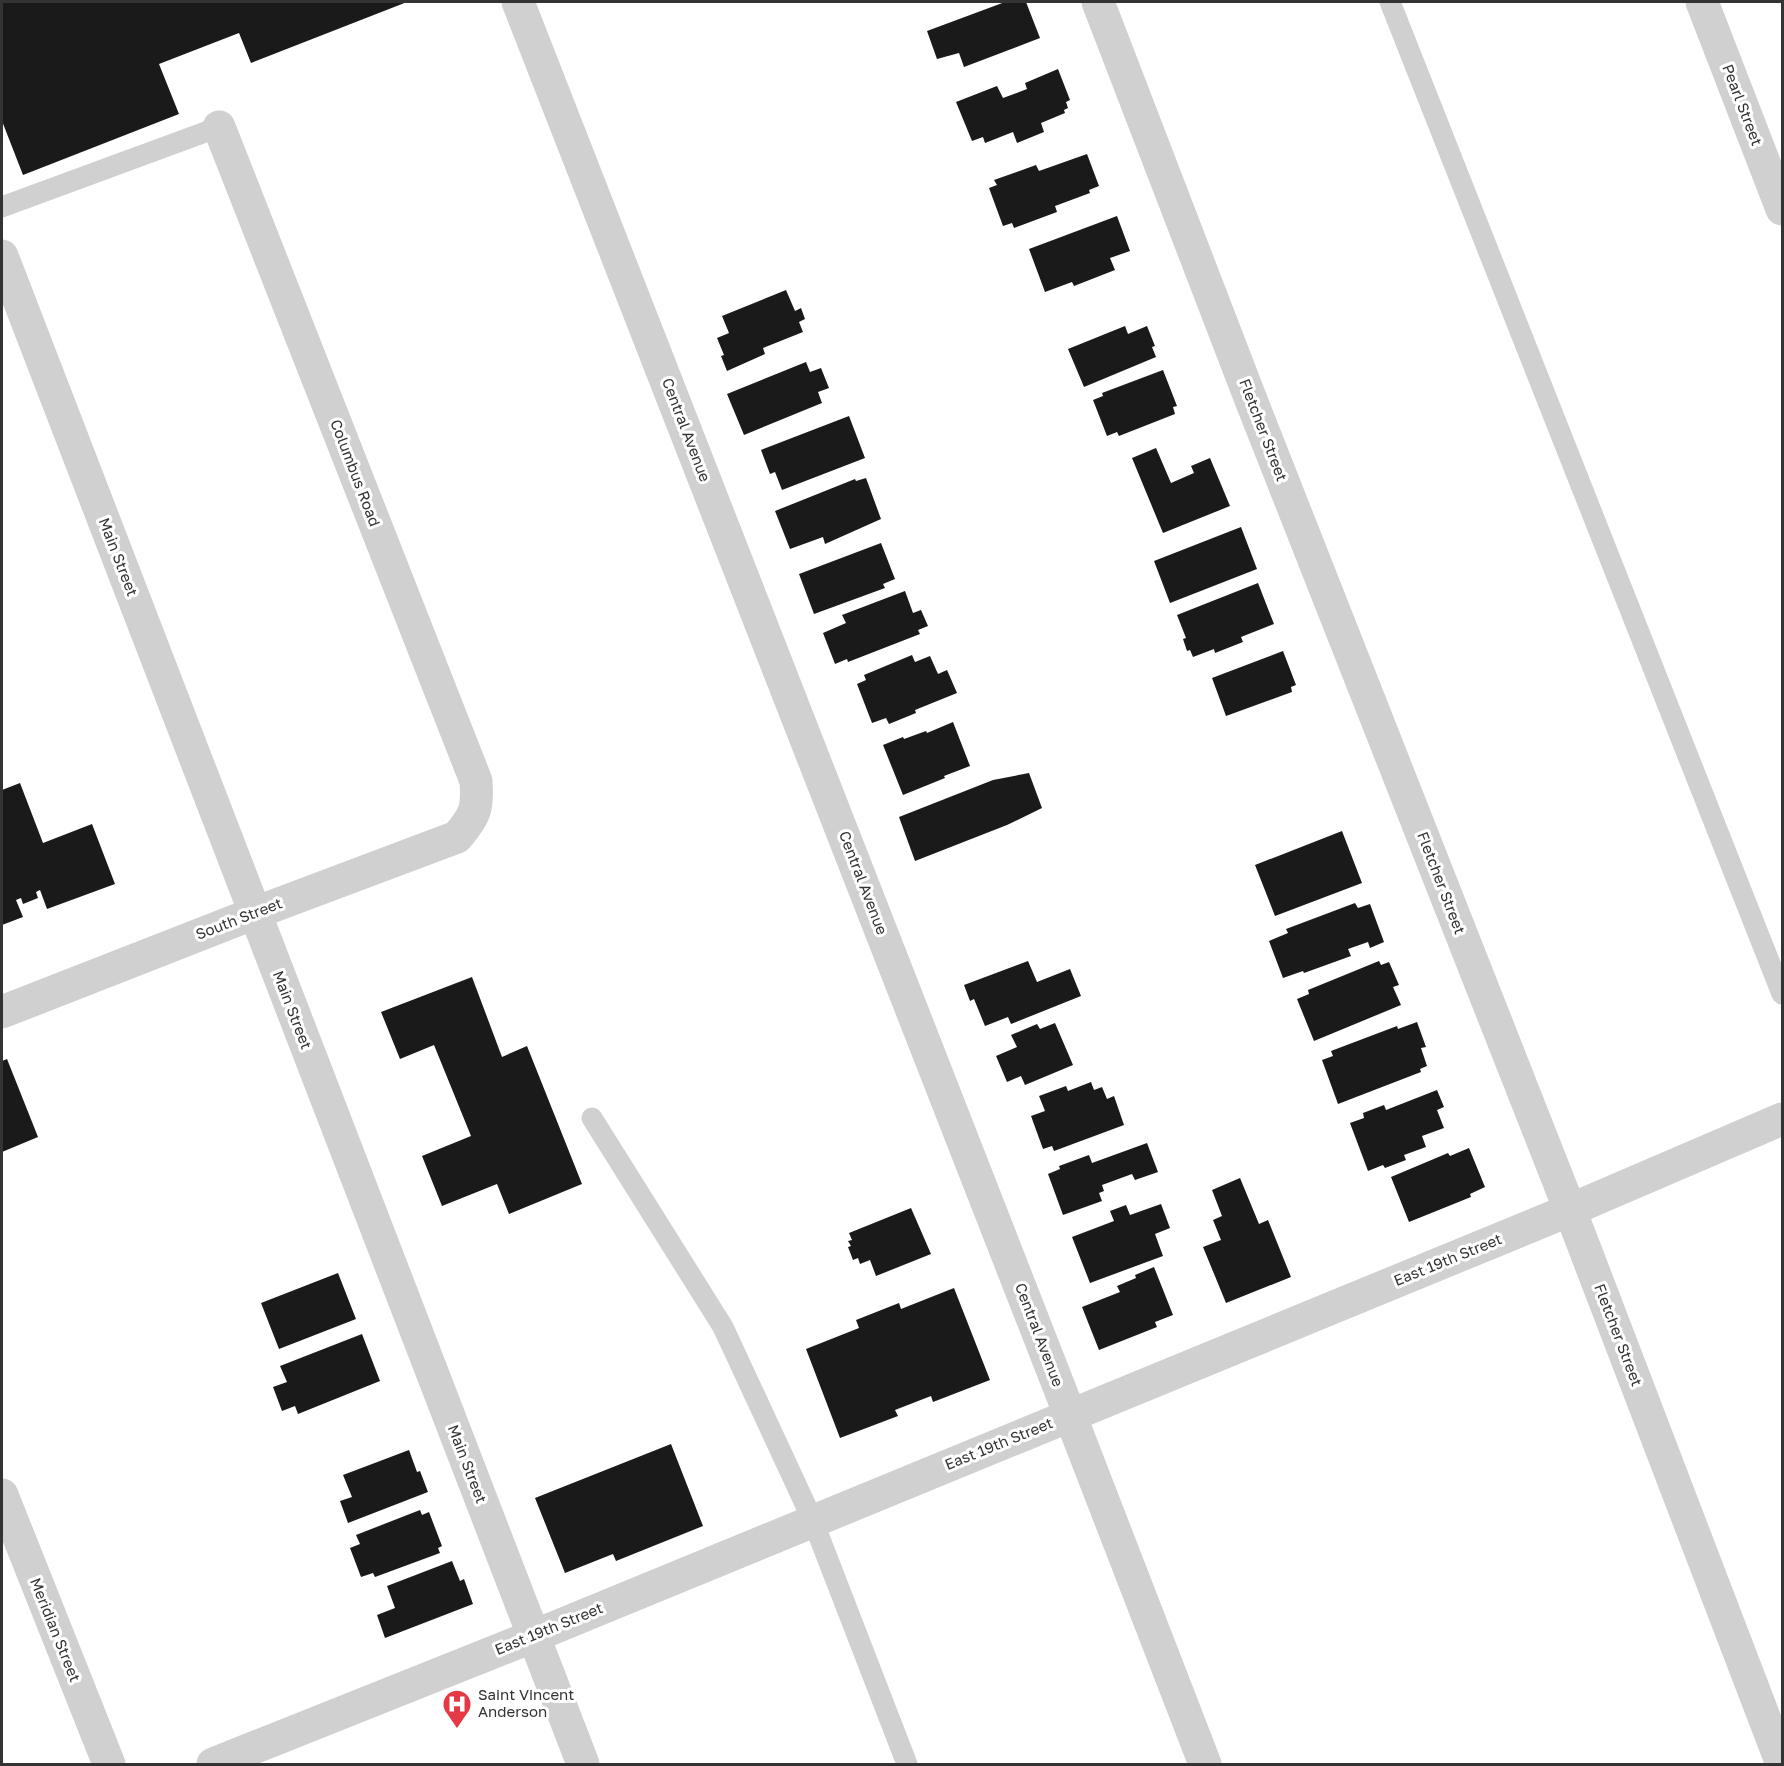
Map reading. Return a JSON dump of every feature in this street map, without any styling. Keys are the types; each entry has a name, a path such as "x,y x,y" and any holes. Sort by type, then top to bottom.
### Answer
{"street":[{"name":"Central Avenue","path":"518,2 1205,1764"},
{"name":"Fletcher Street","path":"1098,2 1251,400 1570,1210 1782,1764"},
{"name":"Pearl Street","path":"1702,2 1782,209"},
{"name":"Columbus Road","path":"219,127 476,781 477,803 471,821"},
{"name":"Main Street","path":"2,256 583,1764"},
{"name":"South Street","path":"2,1012 458,837 471,821"},
{"name":"East 19th Street","path":"213,1764 534,1636 1570,1210 1782,1119"},
{"name":"Meridian Street","path":"2,1495 109,1764"}],"lane":[{"path":"1390,2 1782,994"},
{"path":"2,207 219,127"},
{"path":"592,1118 723,1327 813,1521 907,1764"}],"building":[{"path":"2,2 407,2 251,63 239,33 159,64 179,114 23,175 2,121"},
{"path":"1005,2 1026,2 1040,38 964,67 959,53 937,59 927,31"},
{"path":"1058,69 1070,100 1066,102 1068,108 1064,110 1065,113 1041,123 1044,132 1017,143 1013,132 985,143 983,137 972,141 956,102 997,86 1003,98 1027,89 1025,83"},
{"path":"1087,154 1099,186 1089,190 1090,193 1055,206 1057,212 1014,228 1012,223 1003,226 989,188 997,185 994,180 1036,165 1039,171"},
{"path":"1117,216 1130,251 1110,258 1115,270 1074,286 1072,282 1045,292 1029,249"},
{"path":"786,290 795,311 801,308 805,319 799,322 803,332 763,348 765,354 727,371 717,338 729,333 722,316"},
{"path":"1125,326 1128,334 1147,326 1155,346 1152,347 1156,357 1084,387 1068,349"},
{"path":"806,362 810,372 821,368 829,388 818,392 822,403 744,435 727,394"},
{"path":"1163,370 1177,406 1173,407 1175,414 1119,436 1117,432 1107,436 1093,400 1103,396 1102,393"},
{"path":"849,416 865,458 782,490 775,472 770,474 761,450"},
{"path":"1156,448 1171,483 1194,473 1191,466 1210,458 1230,506 1163,533 1132,458"},
{"path":"866,478 881,519 825,544 823,537 790,549 775,511 855,479 856,481"},
{"path":"1241,527 1257,569 1170,603 1154,561"},
{"path":"881,543 895,579 883,584 885,588 814,614 799,574"},
{"path":"1258,583 1274,624 1241,637 1243,642 1215,653 1214,649 1193,657 1190,650 1187,651 1183,639 1186,638 1177,615"},
{"path":"905,591 913,613 921,610 928,626 918,630 920,634 848,662 847,659 835,664 823,633 846,623 842,615"},
{"path":"1283,651 1296,685 1291,687 1292,692 1226,716 1212,678"},
{"path":"912,655 915,662 930,656 938,674 947,670 957,693 915,710 916,713 889,724 886,718 872,723 857,684 866,680 864,675"},
{"path":"953,722 970,766 903,795 883,745 903,737 904,739 926,731 927,733"},
{"path":"1029,773 1042,808 1007,825 915,861 899,817 993,780"},
{"path":"20,783 43,843 92,824 115,884 47,909 40,890 36,892 38,898 23,904 21,898 16,900 23,917 2,925 2,790"},
{"path":"1342,831 1362,883 1275,916 1255,865"},
{"path":"1355,903 1358,908 1370,904 1384,942 1370,948 1368,942 1348,949 1351,956 1283,978 1269,941 1288,933 1286,929"},
{"path":"1028,961 1037,982 1070,969 1081,996 1011,1024 1008,1017 985,1026 974,999 970,1001 964,985"},
{"path":"1379,961 1381,965 1389,962 1399,985 1393,987 1401,1005 1314,1041 1297,999 1309,994 1308,990"},
{"path":"472,977 502,1057 527,1046 582,1184 509,1214 497,1184 442,1206 422,1156 471,1136 434,1045 400,1059 381,1012"},
{"path":"1417,1022 1426,1047 1421,1048 1427,1066 1420,1069 1421,1072 1338,1104 1322,1060 1333,1056 1331,1051 1397,1026 1398,1029"},
{"path":"1055,1023 1073,1065 1025,1085 1021,1076 1007,1082 996,1056 1017,1047 1011,1035 1037,1024 1040,1029"},
{"path":"7,1059 38,1137 2,1152 2,1061"},
{"path":"1091,1082 1094,1090 1102,1087 1107,1099 1114,1096 1124,1125 1054,1151 1052,1146 1043,1149 1031,1116 1045,1111 1039,1096 1066,1086 1068,1091"},
{"path":"1437,1090 1444,1107 1437,1110 1444,1128 1422,1136 1426,1147 1404,1155 1406,1160 1385,1168 1383,1165 1368,1171 1350,1123 1364,1118 1363,1113 1384,1105 1386,1110"},
{"path":"1147,1143 1158,1172 1135,1180 1132,1174 1102,1185 1104,1191 1099,1193 1102,1201 1063,1215 1048,1174 1060,1169 1059,1166 1089,1155 1092,1163"},
{"path":"1469,1148 1485,1187 1470,1194 1471,1197 1409,1222 1391,1177 1448,1153 1450,1156"},
{"path":"1240,1178 1259,1224 1268,1220 1291,1277 1226,1303 1203,1247 1221,1240 1213,1220 1222,1216 1212,1190"},
{"path":"1161,1204 1170,1228 1155,1234 1163,1256 1090,1283 1072,1237 1114,1221 1110,1211 1126,1205 1130,1215"},
{"path":"911,1208 931,1254 876,1276 870,1260 860,1264 858,1258 853,1260 848,1247 851,1246 848,1241 852,1240 849,1233"},
{"path":"1154,1267 1173,1315 1155,1322 1157,1327 1099,1350 1082,1307 1120,1292 1117,1286"},
{"path":"338,1273 356,1319 279,1349 261,1303"},
{"path":"954,1288 990,1380 933,1402 931,1396 895,1410 898,1416 840,1438 806,1349 859,1328 856,1320 899,1303 901,1309"},
{"path":"362,1334 380,1381 298,1414 295,1406 282,1411 273,1387 287,1382 280,1366"},
{"path":"671,1444 703,1526 616,1561 613,1554 565,1573 535,1498"},
{"path":"409,1450 428,1492 348,1523 340,1501 352,1497 343,1475"},
{"path":"420,1510 422,1515 429,1512 442,1546 438,1548 440,1553 375,1577 373,1573 361,1577 350,1548 360,1544 356,1535"},
{"path":"452,1561 460,1581 464,1579 473,1604 385,1638 377,1615 395,1608 387,1586"}],"place":[{"name":"Saint Vincent Anderson","path":"457,1730"}]}
